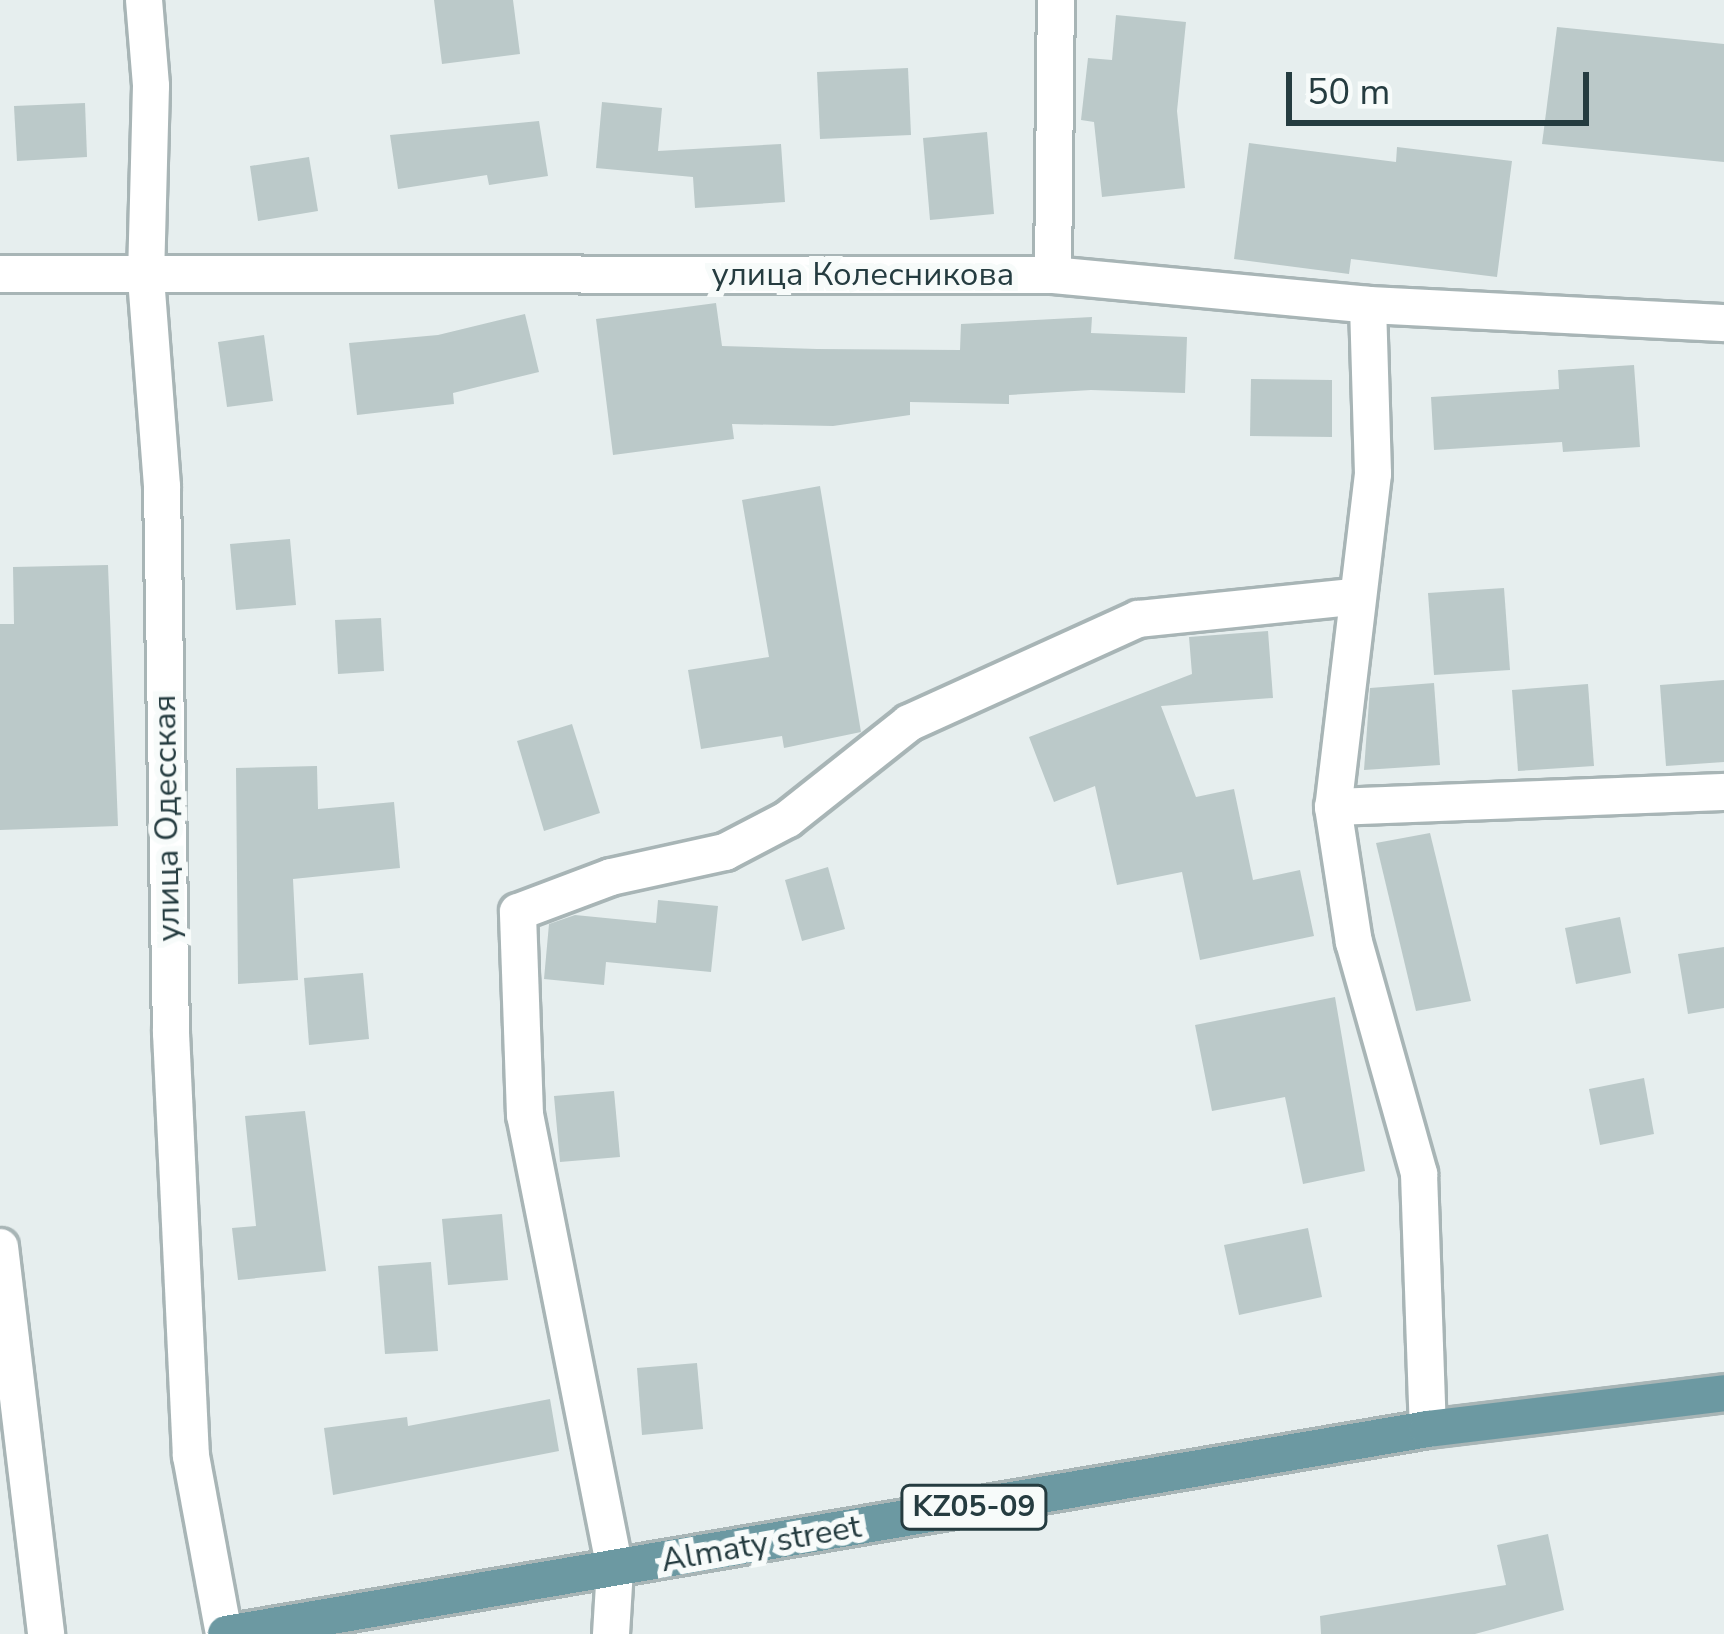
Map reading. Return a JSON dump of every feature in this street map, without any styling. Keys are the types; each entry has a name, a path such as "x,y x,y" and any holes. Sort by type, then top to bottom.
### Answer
{"main road":[{"name":"Almaty street","path":"225,1634 332,1625 615,1569 1428,1429 1724,1394"}],"street":[{"name":"улица Одесская","path":"144,0 151,86 146,278 162,487 171,1033 191,1456 225,1634"},
{"path":"1053,275 1056,0"},
{"name":"улица Колесникова","path":"0,274 146,278 1053,275 1368,305 1724,323"},
{"path":"1368,305 1373,474 1352,597 1333,807 1354,942 1419,1174 1428,1429"},
{"path":"611,1634 615,1569 525,1115 518,912 611,878 724,852 788,819 909,723 1138,619 1352,597"},
{"path":"1333,807 1724,792"},
{"path":"0,1247 46,1634"}],"building":[{"path":"434,0 513,0 520,54 442,64"},
{"path":"1116,15 1186,22 1177,111 1185,188 1102,197 1094,122 1081,120 1088,58 1112,60"},
{"path":"1557,27 1724,44 1724,162 1542,144"},
{"path":"908,68 911,135 820,139 817,72"},
{"path":"602,102 662,108 658,151 781,144 785,202 695,208 693,177 596,168"},
{"path":"85,103 87,157 17,161 14,106"},
{"path":"539,121 548,176 489,185 487,175 398,189 390,135"},
{"path":"987,132 994,214 930,220 923,138"},
{"path":"1249,143 1396,162 1397,147 1512,161 1497,277 1351,259 1349,274 1234,259"},
{"path":"309,157 318,211 258,221 250,166"},
{"path":"716,303 722,346 960,350 961,324 1092,317 1091,333 1187,337 1185,393 1091,390 1009,395 1009,404 910,402 910,415 833,426 732,424 734,439 613,455 596,319"},
{"path":"525,314 539,372 453,393 454,404 357,415 349,343 438,335"},
{"path":"264,335 273,401 227,407 218,342"},
{"path":"1634,365 1640,447 1563,452 1562,442 1434,450 1431,397 1559,389 1558,370"},
{"path":"1251,379 1332,380 1332,437 1250,436"},
{"path":"820,486 861,732 784,748 782,736 701,749 688,670 769,657 742,500"},
{"path":"290,539 296,605 236,610 230,544"},
{"path":"108,565 118,826 0,830 0,624 14,624 13,567"},
{"path":"1504,588 1510,670 1434,675 1428,593"},
{"path":"381,618 384,671 338,674 335,620"},
{"path":"1268,631 1273,698 1161,706 1196,797 1234,789 1253,880 1300,870 1314,936 1200,960 1182,872 1117,885 1095,786 1054,802 1029,737 1192,674 1189,637"},
{"path":"1724,680 1724,762 1666,766 1660,685"},
{"path":"1434,683 1440,765 1364,770 1370,688"},
{"path":"1588,684 1594,766 1518,771 1512,690"},
{"path":"572,724 600,813 544,831 517,741"},
{"path":"317,766 318,809 394,802 400,868 293,879 298,980 238,984 236,768"},
{"path":"1430,833 1471,1001 1416,1011 1376,843"},
{"path":"828,867 845,929 802,941 785,880"},
{"path":"658,900 718,906 711,972 606,962 604,985 544,979 549,924 575,915 656,923"},
{"path":"1620,917 1631,973 1576,984 1565,928"},
{"path":"1724,947 1724,1008 1688,1014 1678,954"},
{"path":"363,973 369,1039 309,1045 304,978"},
{"path":"1335,997 1365,1171 1303,1184 1285,1097 1212,1111 1195,1025"},
{"path":"1644,1078 1654,1134 1600,1145 1589,1089"},
{"path":"614,1091 620,1157 560,1162 554,1096"},
{"path":"305,1111 326,1271 238,1280 232,1228 256,1226 245,1116"},
{"path":"502,1214 508,1280 448,1285 442,1219"},
{"path":"1308,1228 1322,1297 1239,1315 1224,1245"},
{"path":"431,1262 438,1351 385,1354 378,1266"},
{"path":"697,1363 703,1429 642,1435 637,1368"},
{"path":"550,1399 559,1451 333,1495 324,1428 407,1417 408,1426"},
{"path":"1548,1534 1564,1610 1475,1634 1321,1634 1320,1616 1506,1585 1497,1545"}]}
